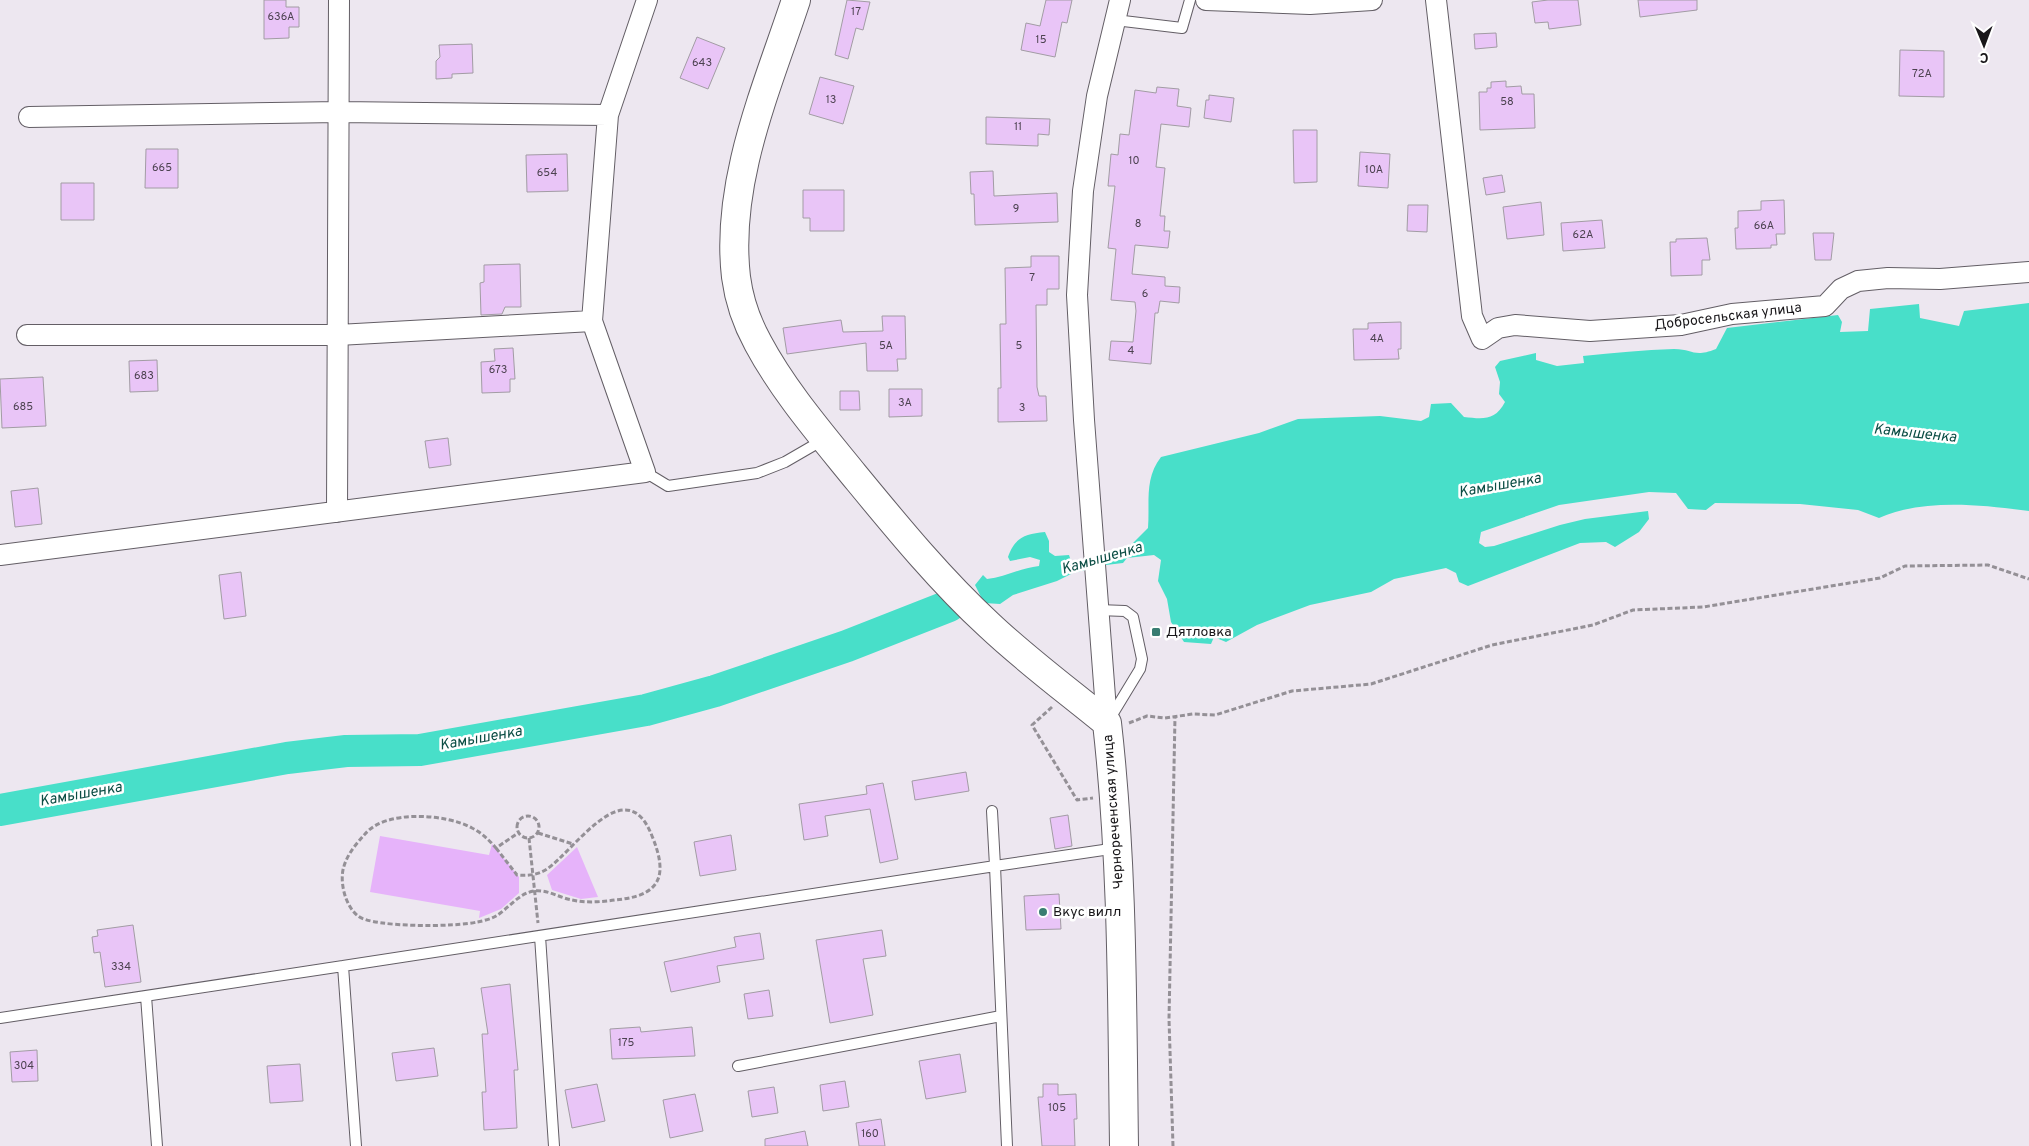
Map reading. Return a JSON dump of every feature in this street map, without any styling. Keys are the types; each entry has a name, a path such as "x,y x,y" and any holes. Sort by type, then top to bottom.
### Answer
{"street":[{"path":"337,512 339,0"},
{"path":"0,555 645,472 592,321 608,115 647,0"},
{"path":"796,0 754,130 743,172 734,228 735,262 740,299 758,344 825,439 892,520 987,624 1109,736"},
{"path":"1109,736 1078,332 1079,235 1097,96 1120,0"},
{"path":"1206,0 1310,4 1372,0"},
{"name":"Добросельская улица","path":"1436,0 1472,316 1482,339 1498,328 1515,325 1590,331 1681,325 1732,314 1824,306 1841,289 1858,281 1888,278 1940,279 2029,272"},
{"path":"30,117 338,112 608,115"},
{"path":"27,335 338,335 592,321"},
{"name":"Чернореченская улица","path":"1109,736 1118,848 1124,1146"}],"lane":[{"path":"1114,20 1182,28 1190,0"},
{"path":"645,472 668,486 757,473 785,462 825,439"},
{"path":"1098,610 1125,611 1132,617 1142,660 1140,669 1109,736"},
{"path":"992,811 1007,1146"},
{"path":"0,1018 1118,848"},
{"path":"540,936 554,1146"},
{"path":"343,966 356,1146"},
{"path":"146,996 157,1146"},
{"path":"738,1066 1001,1016"}],"path":[{"path":"1109,736 1121,726 1147,716 1165,718 1192,714 1214,715 1292,691 1371,684 1492,645 1593,625 1633,610 1703,607 1880,578 1905,566 1988,565 2029,579"},
{"path":"1046,700 1053,706 1032,725 1077,800 1097,797"},
{"path":"1173,1146 1169,1019 1175,717"},
{"path":"629,810 640,814 653,836 661,865 659,880 654,888 645,895 596,902 572,900 535,891 525,895 496,917 476,923 455,925 383,924 358,916 347,900 343,883 344,867 352,850 368,831 385,821 403,817 432,817 471,827 487,838 496,848 517,875 533,875 547,869 593,826 611,814 629,810"},
{"path":"523,816 537,819 540,826 538,833 526,839 516,829 518,822 523,816"},
{"path":"496,848 518,833"},
{"path":"538,833 573,844"},
{"path":"529,838 540,936"}],"shaded area":[{"path":"380,836 489,855 492,844 519,877 519,893 501,909 479,918 480,911 370,892"},
{"path":"577,847 598,897 581,899 552,890 547,875"}],"water":[{"path":"2029,303 2029,511 1973,505 1934,505 1896,512 1879,518 1858,510 1800,504 1715,503 1706,510 1688,509 1676,493 1649,492 1559,505 1481,532 1479,543 1485,547 1494,546 1585,519 1648,511 1649,519 1639,532 1615,547 1606,542 1580,543 1468,586 1459,582 1456,573 1446,568 1394,579 1371,592 1310,605 1257,625 1226,642 1214,637 1211,644 1184,642 1171,622 1167,599 1158,581 1161,560 1154,555 1127,558 1123,563 1073,573 1057,581 1013,595 1000,604 984,603 975,585 983,575 987,579 994,578 1039,566 1040,560 1030,557 1010,561 1008,557 1018,541 1032,534 1045,532 1049,541 1049,552 1055,556 1069,555 1072,564 1132,544 1148,528 1150,482 1161,457 1259,433 1298,419 1380,416 1421,421 1429,417 1431,404 1451,403 1464,417 1483,418 1493,416 1505,402 1499,394 1500,382 1495,367 1500,361 1536,353 1536,360 1557,366 1584,363 1583,356 1674,349 1703,353 1716,349 1727,328 1838,315 1842,322 1840,332 1868,331 1870,309 1919,304 1920,318 1959,326 1964,311"}],"building":[{"path":"264,0 286,0 286,7 299,7 299,27 289,27 289,38 264,39"},
{"path":"847,0 870,2 863,30 856,28 848,59 835,55"},
{"path":"1046,0 1072,0 1067,23 1062,22 1055,57 1021,50 1026,23 1040,26"},
{"path":"1578,0 1581,25 1549,29 1548,22 1535,23 1532,2"},
{"path":"1638,0 1697,0 1697,10 1640,17"},
{"path":"1496,33 1497,47 1475,49 1474,34"},
{"path":"697,37 725,48 708,89 680,78"},
{"path":"472,44 473,73 452,74 452,78 436,79 436,61 440,57 439,45"},
{"path":"1900,50 1944,51 1944,97 1899,96"},
{"path":"820,77 854,86 843,124 809,114"},
{"path":"1506,81 1506,87 1521,86 1522,94 1534,94 1535,128 1480,130 1479,92 1487,92 1487,88 1491,88 1491,82"},
{"path":"1157,87 1179,89 1177,106 1191,108 1189,127 1161,124 1156,167 1165,168 1160,216 1165,216 1164,231 1170,231 1168,248 1135,245 1132,274 1165,277 1165,286 1180,287 1179,303 1160,301 1158,313 1155,313 1151,364 1109,360 1111,341 1133,342 1136,311 1135,302 1111,300 1116,249 1108,248 1115,186 1108,186 1111,154 1118,155 1120,134 1129,135 1135,90 1156,93"},
{"path":"1209,95 1234,98 1231,122 1204,118 1206,100 1209,100"},
{"path":"986,117 1050,119 1049,135 1038,134 1038,146 986,144"},
{"path":"1293,130 1317,130 1317,182 1294,183"},
{"path":"146,149 178,149 178,188 145,188"},
{"path":"1360,152 1390,154 1388,188 1358,186"},
{"path":"567,154 568,191 527,192 526,155"},
{"path":"993,171 994,196 1057,193 1058,222 975,225 974,194 971,194 970,172"},
{"path":"1502,175 1505,192 1486,195 1483,178"},
{"path":"61,183 94,183 94,220 61,220"},
{"path":"803,190 844,190 844,231 810,231 810,218 803,218"},
{"path":"1784,200 1785,234 1776,234 1777,245 1771,245 1771,248 1736,249 1735,228 1738,228 1738,211 1761,210 1761,201"},
{"path":"1541,202 1544,235 1507,239 1503,207"},
{"path":"1408,205 1428,205 1427,232 1407,231"},
{"path":"1602,220 1605,248 1563,251 1561,223"},
{"path":"1813,233 1834,233 1831,260 1815,260"},
{"path":"1707,238 1710,260 1702,260 1702,275 1671,276 1670,242 1676,242 1676,239"},
{"path":"1031,256 1059,256 1059,289 1047,289 1047,305 1036,305 1037,387 1039,396 1046,396 1047,421 998,422 998,388 1001,388 1000,324 1006,324 1005,268 1031,267"},
{"path":"520,264 521,307 505,307 502,314 481,315 480,283 484,282 484,265"},
{"path":"882,316 905,316 906,359 897,359 898,371 867,371 866,343 787,354 783,328 841,320 843,332 883,331"},
{"path":"1401,322 1401,349 1398,349 1399,359 1354,360 1353,329 1368,329 1368,323"},
{"path":"513,348 515,379 510,379 510,392 482,393 481,362 495,361 494,349"},
{"path":"157,360 158,391 130,392 129,361"},
{"path":"43,377 46,426 2,428 0,379"},
{"path":"889,389 922,389 922,416 889,417"},
{"path":"840,391 859,391 860,410 840,410"},
{"path":"448,438 451,465 429,468 425,441"},
{"path":"38,488 42,524 15,527 11,491"},
{"path":"241,572 246,616 224,619 219,575"},
{"path":"966,772 969,791 915,800 912,781"},
{"path":"883,783 898,859 880,863 870,809 825,816 828,836 804,840 799,804 867,794 866,786"},
{"path":"1068,815 1072,846 1055,849 1050,818"},
{"path":"731,835 736,870 700,876 694,842"},
{"path":"1059,894 1061,929 1026,930 1024,896"},
{"path":"133,925 141,982 105,987 100,952 94,953 92,937 98,936 97,930"},
{"path":"882,930 886,956 863,959 873,1015 830,1023 816,940"},
{"path":"760,933 764,959 717,966 720,982 671,992 664,962 736,947 734,937"},
{"path":"510,984 518,1070 514,1070 517,1128 484,1130 482,1092 486,1092 482,1034 488,1034 481,988"},
{"path":"769,990 773,1016 748,1019 744,994"},
{"path":"640,1027 641,1032 692,1027 695,1056 612,1059 610,1029"},
{"path":"434,1048 438,1076 396,1081 392,1053"},
{"path":"37,1050 38,1081 12,1082 10,1052"},
{"path":"960,1054 966,1092 926,1099 919,1061"},
{"path":"300,1064 303,1101 270,1103 267,1066"},
{"path":"845,1081 849,1107 823,1111 820,1085"},
{"path":"597,1084 605,1121 572,1128 565,1090"},
{"path":"1043,1084 1058,1084 1058,1095 1076,1094 1077,1119 1074,1119 1075,1146 1042,1146 1038,1097 1043,1097"},
{"path":"774,1087 778,1113 752,1117 748,1091"},
{"path":"695,1094 703,1131 670,1138 663,1100"},
{"path":"881,1119 885,1146 859,1146 856,1123"},
{"path":"805,1131 808,1146 765,1146 765,1139"}],"waterway":[{"name":"Камышенка","path":"0,810 287,758 346,751 420,750 646,710 715,691 847,646 949,606"}],"place":[{"name":"Дятловка","path":"1156,632"},
{"name":"Вкус вилл","path":"1043,912"}]}
